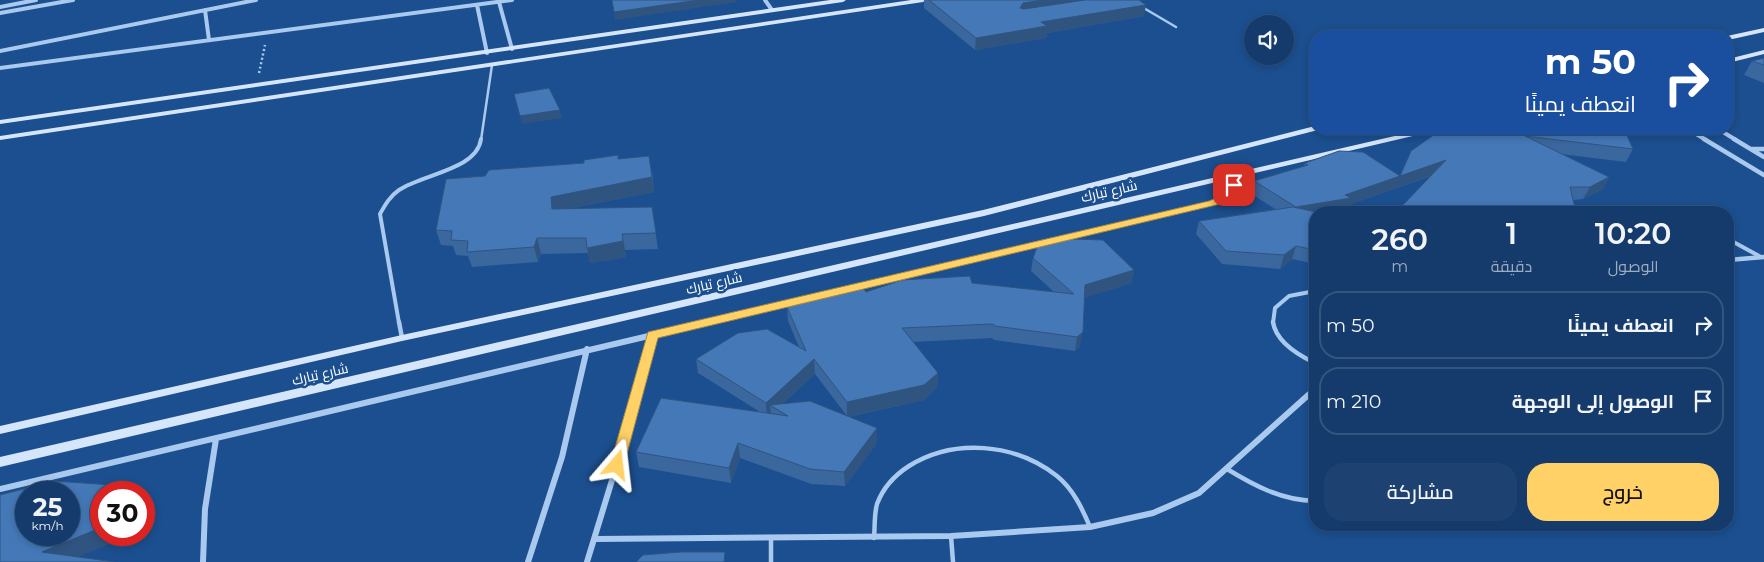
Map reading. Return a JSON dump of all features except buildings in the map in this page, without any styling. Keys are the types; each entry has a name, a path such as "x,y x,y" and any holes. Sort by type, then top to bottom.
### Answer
{"street":[{"path":"0,7 36,0"},
{"path":"0,14 72,0"},
{"path":"0,50 256,0"},
{"path":"0,68 512,0"},
{"path":"765,0 772,10"},
{"path":"0,122 843,0"},
{"path":"0,138 923,0"},
{"path":"499,2 512,49"},
{"path":"477,5 487,53"},
{"path":"205,10 209,40"},
{"path":"691,22 697,34"},
{"path":"1734,37 1764,30"},
{"path":"1734,60 1764,52"},
{"name":"شارع تبارك","path":"0,430 402,338 785,257 984,212 1309,130"},
{"name":"شارع تبارك","path":"0,462 1408,135"},
{"path":"1698,135 1764,175"},
{"path":"1728,135 1764,157"},
{"path":"1750,149 1764,148"},
{"path":"836,292 1212,203 1224,199 1231,192 1234,185 1230,177"},
{"path":"1734,259 1763,257"},
{"path":"0,489 587,349 798,301"},
{"path":"587,562 628,428 653,335"},
{"path":"528,562 558,470 575,406 587,349"},
{"path":"595,539 874,538 1035,532 1090,527 1160,509 1199,493 1309,397"},
{"path":"203,562 205,509 216,438"}],"lane":[{"path":"1138,5 1176,27"},
{"path":"402,338 380,214 388,200 403,187 456,168 475,155 480,148 492,64"},
{"path":"1734,242 1763,257"},
{"path":"1309,292 1289,296 1275,308 1273,324 1283,342 1309,361"},
{"path":"874,538 876,507 891,480 916,460 949,449 985,447 1020,455 1052,472 1076,497 1090,527"},
{"path":"1227,469 1260,490 1300,501 1309,501"},
{"path":"951,536 953,562"},
{"path":"771,539 771,562"}],"path":[{"path":"256,86 268,32"}],"route":[{"path":"617,465 653,335 1212,203 1224,199 1231,192 1234,185"}]}
